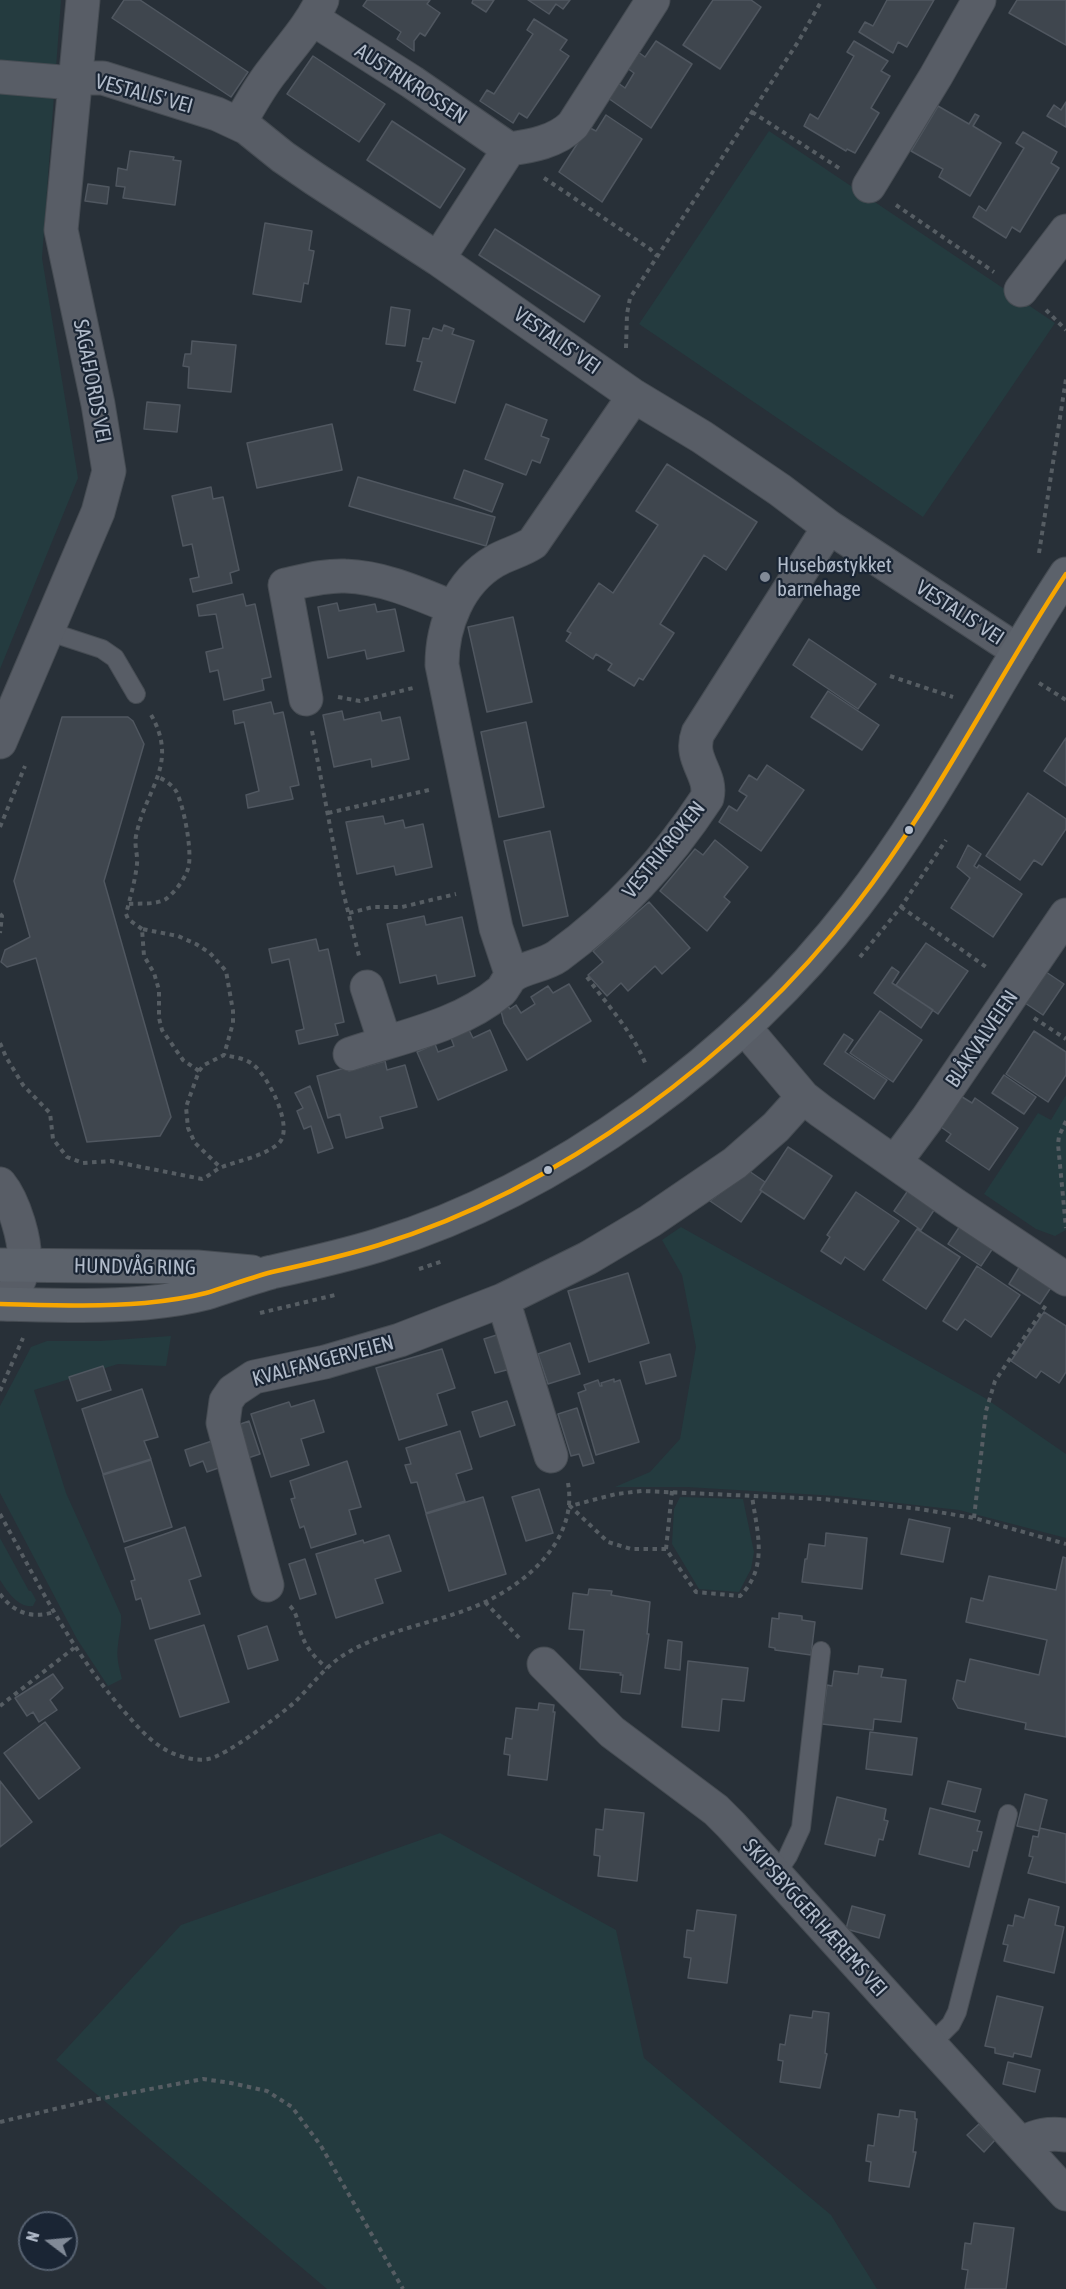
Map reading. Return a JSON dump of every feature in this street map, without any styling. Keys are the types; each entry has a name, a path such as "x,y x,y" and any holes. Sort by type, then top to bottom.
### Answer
{"main road":[{"name":"HUNDVÅG RING","path":"3,1299 54,1305 144,1303 201,1294 269,1273 381,1245 470,1209 532,1179 595,1142 639,1112 697,1068 744,1027 820,949 879,874 912,826 1018,651 1052,569"},
{"name":"HUNDVÅG RING","path":"12,1265 197,1267 269,1273"}],"street":[{"name":"SAGAFJORDS VEI","path":"0,742 98,512 109,471 98,404 61,230 83,0"},
{"path":"438,259 508,149 532,146 556,137 573,125 653,0"},
{"path":"869,186 979,0"},
{"name":"AUSTRIKROSSEN","path":"239,124 256,94 318,10 412,82 508,149"},
{"name":"VESTALIS' VEI","path":"0,77 61,82 77,78 103,78 239,124 315,179 438,259 627,390 780,490 829,527 1018,651"},
{"path":"1021,290 1066,231"},
{"path":"512,976 496,928 442,665 442,645 461,594 481,572 495,562 533,543 627,390"},
{"name":"VESTRIKROKEN","path":"350,1054 426,1030 467,1012 502,990 512,976 550,962 636,889 659,864 707,798 709,790 696,753 695,743 698,733 829,527"},
{"path":"306,699 285,585 345,576 363,578 401,587 454,608"},
{"name":"BLÅKVALVEIEN","path":"895,1162 927,1119 1066,915"},
{"path":"367,987 386,1042"},
{"path":"744,1027 803,1096 955,1206 1065,1278"},
{"name":"KVALFANGERVEIEN","path":"267,1585 223,1423 226,1401 233,1391 254,1377 326,1362 383,1346 503,1300 588,1258 650,1221 716,1176 763,1140 803,1096"},
{"path":"0,1185 12,1206 22,1235 3,1299"},
{"path":"503,1300 550,1456"},
{"name":"SKIPSBYGGER HÆREMS VEI","path":"543,1664 612,1732 716,1810 1066,2194"},
{"path":"1022,2144 1035,2136 1048,2133 1066,2135"}],"lane":[{"path":"46,630 102,649 115,658 136,694"},
{"path":"776,1874 788,1856 801,1828 821,1651"},
{"path":"930,2045 951,2024 957,2012 1008,1814"}],"path":[{"path":"627,390 625,357 630,298 798,42 822,0"},
{"path":"752,112 869,186 1021,290 1051,314 1066,330"},
{"path":"508,149 526,166 650,249 657,256"},
{"path":"1052,569 1066,379"},
{"path":"890,676 962,700"},
{"path":"367,987 349,913 306,699 331,696 360,700 445,680"},
{"path":"1039,683 1066,700"},
{"path":"136,694 151,714 162,736 164,750 158,777 138,827 135,841 137,864 126,916 142,929 177,936 196,944 210,953 225,971 233,1011 233,1023 224,1055"},
{"path":"129,904 165,900 182,882 188,868 189,844 177,792 158,777"},
{"path":"328,813 466,782"},
{"path":"349,913 373,907 402,907 489,886"},
{"path":"901,907 1017,987"},
{"path":"0,914 2,916 0,933"},
{"path":"142,929 144,956 154,974 159,990 159,1018 162,1030 183,1060 199,1071"},
{"path":"566,950 628,1033 641,1052 649,1071"},
{"path":"0,1043 23,1085 50,1113 53,1138 60,1149 73,1161 83,1163 111,1161 202,1179 221,1168 262,1154 280,1143 284,1125 282,1110 252,1063 224,1055 204,1065 199,1071 186,1107 188,1128 195,1143 221,1168"},
{"path":"1066,1121 1058,1144 1066,1228"},
{"path":"974,1518 986,1411 995,1381 1065,1278"},
{"path":"0,1391 22,1344 24,1334"},
{"path":"0,1514 74,1648 118,1705 147,1736 168,1751 187,1758 208,1760 223,1753 283,1711 338,1659 367,1642 485,1602 517,1582 546,1557 561,1534 570,1506 567,1480 562,1468 550,1456"},
{"path":"570,1506 616,1494 642,1491 854,1502 974,1518 1066,1544"},
{"path":"672,1491 666,1548 696,1592 718,1596 740,1596 750,1587 758,1566 759,1535 752,1496"},
{"path":"570,1506 608,1542 631,1549 666,1548"},
{"path":"267,1585 295,1611 300,1632 307,1647 327,1668"},
{"path":"0,1594 14,1608 26,1614 42,1616 54,1612"},
{"path":"485,1602 543,1664"},
{"path":"0,1706 74,1648"},
{"path":"0,2122 93,2100 203,2079 267,2091 292,2107 321,2146 403,2289"}],"green space":[{"path":"0,0 61,0 42,258 78,478 0,669"},
{"path":"769,131 1055,323 923,517 639,324"},
{"path":"1066,1095 1066,1230 1055,1236 1036,1229 984,1194 1038,1113 1051,1120"},
{"path":"681,1227 985,1398 1066,1454 1066,1538 959,1510 837,1496 687,1487 615,1487 650,1472 680,1439 696,1347 682,1275 662,1240"},
{"path":"171,1336 166,1366 118,1364 34,1390 66,1493 121,1615 117,1654 122,1679 108,1686 77,1639 0,1493 0,1406 31,1347 47,1341 100,1341"},
{"path":"680,1497 743,1499 754,1552 751,1569 739,1592 699,1589 672,1544 674,1509"},
{"path":"0,1538 36,1600 33,1606 18,1602 0,1580"},
{"path":"440,1833 616,1930 644,2058 831,2215 877,2289 327,2289 56,2060 181,1925"}],"building":[{"path":"124,0 140,0 248,72 231,97 112,18"},
{"path":"367,0 430,0 427,4 440,13 425,36 420,33 414,41 414,51 397,39 401,32 363,6"},
{"path":"473,0 494,0 486,12 472,3"},
{"path":"528,0 570,0 563,9 556,4 549,14"},
{"path":"713,0 751,0 761,7 720,69 683,45"},
{"path":"887,0 934,0 907,47 898,42 893,53 859,32 865,22 873,26"},
{"path":"1017,0 1066,0 1066,45 1009,13"},
{"path":"534,19 567,40 560,50 569,56 527,118 519,113 513,123 480,101 487,90 494,94 533,34 527,30"},
{"path":"656,41 692,64 651,128 608,98 618,83 625,88 634,73 627,68 638,52 645,57"},
{"path":"854,41 888,61 881,71 890,76 871,108 879,113 855,153 847,149 846,151 804,126 810,114 818,119 854,56 847,52"},
{"path":"313,56 385,104 359,142 287,94"},
{"path":"1066,102 1066,127 1047,116 1054,105 1061,110"},
{"path":"938,106 969,124 975,114 979,116 973,126 1001,143 970,196 939,177 943,169 911,151"},
{"path":"606,115 642,139 602,202 559,172 588,127 596,131"},
{"path":"392,121 465,169 440,208 367,160"},
{"path":"1023,132 1057,152 1051,163 1059,168 1020,232 1012,227 1006,238 973,217 979,206 986,211 1024,148 1016,143"},
{"path":"130,151 174,157 173,160 181,161 175,205 123,198 125,187 116,186 118,168 127,170"},
{"path":"88,184 109,187 107,204 85,201"},
{"path":"265,223 312,231 309,250 314,251 308,284 304,283 301,302 253,294"},
{"path":"495,229 600,296 584,322 479,255"},
{"path":"391,307 410,310 405,346 386,344"},
{"path":"444,325 454,329 452,334 474,341 455,403 414,390 422,362 417,361 423,338 429,339 433,328 442,331"},
{"path":"192,341 236,345 231,392 188,388 189,367 183,366 185,354 191,354"},
{"path":"147,402 180,405 177,432 144,429"},
{"path":"506,404 547,420 541,436 549,439 540,463 532,460 526,475 485,459"},
{"path":"332,424 342,470 257,488 247,443"},
{"path":"667,464 757,522 726,570 704,555 660,624 674,633 643,680 639,678 634,686 608,670 612,664 596,654 593,659 566,641 571,633 567,631 599,583 613,593 658,525 636,511"},
{"path":"464,470 503,484 492,512 454,498"},
{"path":"358,477 495,517 486,546 349,506"},
{"path":"211,487 213,499 223,497 239,570 230,573 232,583 193,592 190,579 199,577 192,544 183,546 172,496"},
{"path":"243,594 246,606 255,604 271,677 262,679 264,690 224,700 218,670 210,672 206,652 223,648 216,614 199,616 197,605"},
{"path":"337,603 339,611 375,604 377,612 395,609 404,651 367,659 365,650 328,658 318,607"},
{"path":"513,617 532,702 487,712 468,627"},
{"path":"809,639 876,684 858,709 793,665"},
{"path":"828,691 879,725 862,750 811,717"},
{"path":"271,702 274,714 283,712 299,785 290,787 293,799 248,808 246,795 259,791 244,722 235,724 233,711"},
{"path":"342,711 344,720 380,712 382,721 400,717 409,759 372,767 371,759 334,767 323,715"},
{"path":"62,717 128,717 133,721 144,744 104,881 171,1117 160,1136 87,1142 36,958 7,967 1,962 5,950 30,937 14,881"},
{"path":"526,722 544,807 499,817 481,732"},
{"path":"1066,738 1066,786 1044,771"},
{"path":"767,765 804,790 761,851 719,822 729,806 737,811 747,796 739,791 749,775 757,780"},
{"path":"1028,793 1066,819 1066,829 1042,865 1034,860 1020,880 986,856"},
{"path":"383,816 385,824 403,820 405,828 423,824 432,867 396,875 394,866 357,874 346,822"},
{"path":"550,831 568,916 523,926 504,841"},
{"path":"715,840 748,867 724,897 730,902 707,931 660,891 695,849 703,855"},
{"path":"968,845 981,854 974,866 977,868 979,865 1022,894 993,937 951,908 970,878 957,867"},
{"path":"649,902 690,948 662,974 655,966 628,991 621,983 607,996 588,975 603,962 593,951"},
{"path":"424,916 426,925 462,917 475,976 438,984 436,975 400,983 387,924"},
{"path":"316,939 319,951 328,949 344,1022 335,1024 338,1035 299,1044 296,1031 304,1029 289,959 272,963 269,949"},
{"path":"926,943 968,971 938,1014 896,985"},
{"path":"892,967 899,972 892,983 933,1010 921,1028 874,993"},
{"path":"1046,972 1064,984 1043,1015 1025,1003"},
{"path":"569,984 591,1021 527,1060 504,1023 501,1011 508,1006 510,1009 516,1005 521,1013 535,1004 531,997 548,986 553,993"},
{"path":"880,1011 922,1040 893,1082 850,1053"},
{"path":"469,1030 473,1038 490,1030 507,1070 438,1100 417,1052 435,1044 438,1052 454,1046 451,1038"},
{"path":"1034,1031 1066,1052 1066,1075 1048,1102 1006,1074"},
{"path":"844,1034 853,1040 845,1052 887,1080 874,1099 824,1064"},
{"path":"385,1061 387,1070 405,1065 417,1107 380,1117 383,1128 346,1138 340,1114 328,1118 317,1076 348,1067 349,1071"},
{"path":"1004,1075 1036,1097 1024,1114 992,1093"},
{"path":"310,1086 333,1148 318,1153 311,1126 304,1129 297,1111 303,1108 295,1093"},
{"path":"959,1095 972,1103 975,1098 1018,1128 989,1170 946,1141 951,1134 938,1125"},
{"path":"788,1147 832,1176 804,1219 760,1190"},
{"path":"749,1171 765,1182 760,1190 762,1191 741,1222 710,1201"},
{"path":"909,1189 936,1207 921,1230 894,1211"},
{"path":"856,1192 899,1221 864,1270 845,1257 841,1264 821,1251 830,1237 827,1235"},
{"path":"960,1226 993,1248 981,1266 948,1244"},
{"path":"917,1229 960,1257 926,1309 883,1280"},
{"path":"977,1266 1020,1295 991,1337 965,1319 957,1330 943,1321"},
{"path":"1020,1266 1052,1286 1040,1304 1009,1284"},
{"path":"628,1273 649,1343 589,1362 568,1291"},
{"path":"1044,1312 1066,1326 1066,1372 1059,1383 1041,1371 1036,1378 1011,1361"},
{"path":"503,1333 514,1368 495,1373 484,1339"},
{"path":"570,1343 580,1374 548,1384 538,1354"},
{"path":"442,1349 455,1388 437,1394 447,1425 399,1440 376,1368"},
{"path":"670,1354 676,1376 646,1384 640,1362"},
{"path":"103,1366 111,1390 77,1401 69,1377"},
{"path":"614,1379 614,1382 620,1380 639,1442 596,1455 578,1393 586,1390 584,1385 598,1380 602,1386 601,1383"},
{"path":"142,1389 158,1437 144,1441 151,1459 103,1474 82,1409"},
{"path":"314,1400 324,1432 301,1439 309,1465 271,1477 251,1414 289,1402 291,1407"},
{"path":"507,1401 515,1425 480,1437 472,1412"},
{"path":"577,1408 594,1463 583,1466 579,1454 571,1456 558,1414"},
{"path":"249,1421 260,1454 242,1460 232,1427"},
{"path":"460,1431 472,1469 456,1474 465,1501 426,1513 417,1482 411,1483 405,1465 411,1464 406,1448"},
{"path":"215,1440 224,1466 207,1472 203,1461 190,1466 185,1450"},
{"path":"151,1460 172,1527 124,1542 103,1475"},
{"path":"347,1461 361,1507 349,1510 356,1534 311,1548 304,1526 300,1528 291,1499 295,1498 290,1481"},
{"path":"539,1489 553,1533 526,1541 512,1497"},
{"path":"483,1497 506,1574 449,1591 426,1514"},
{"path":"909,1519 950,1528 943,1562 901,1554"},
{"path":"185,1527 201,1576 189,1580 200,1614 150,1629 141,1598 136,1600 131,1581 135,1580 125,1548"},
{"path":"826,1533 867,1538 862,1589 802,1582 809,1544 825,1546"},
{"path":"389,1535 401,1571 375,1579 383,1603 336,1618 316,1554"},
{"path":"1063,1557 1066,1558 1066,1737 1025,1729 1026,1723 958,1708 953,1699 957,1680 965,1682 970,1659 1039,1675 1047,1640 966,1622 971,1598 983,1601 989,1576 1056,1590"},
{"path":"305,1559 316,1594 300,1599 289,1564"},
{"path":"589,1589 612,1591 611,1595 650,1602 647,1634 649,1634 640,1694 621,1692 623,1675 620,1675 621,1673 580,1669 584,1630 569,1629 573,1593 588,1595"},
{"path":"779,1613 802,1616 802,1620 815,1622 811,1655 775,1650 769,1647 772,1618 779,1619"},
{"path":"204,1625 229,1702 180,1717 155,1640"},
{"path":"267,1626 278,1660 248,1669 238,1636"},
{"path":"668,1640 682,1642 680,1670 665,1668"},
{"path":"688,1661 748,1668 744,1701 722,1699 719,1731 682,1727"},
{"path":"859,1666 883,1669 881,1677 906,1680 901,1722 874,1719 873,1730 822,1724 827,1685 832,1686 834,1671 858,1674"},
{"path":"53,1674 63,1688 50,1700 57,1710 39,1722 33,1712 27,1716 15,1698"},
{"path":"539,1703 554,1705 553,1712 555,1712 547,1780 508,1775 510,1755 504,1754 506,1738 512,1739 516,1708 538,1710"},
{"path":"45,1722 80,1768 39,1799 4,1753"},
{"path":"870,1732 917,1738 912,1775 866,1769"},
{"path":"0,1781 32,1822 0,1847"},
{"path":"948,1781 981,1789 975,1812 942,1804"},
{"path":"1025,1794 1047,1800 1039,1831 1017,1826"},
{"path":"837,1797 886,1809 884,1820 888,1821 883,1840 879,1839 875,1856 825,1844"},
{"path":"930,1808 980,1821 977,1831 982,1832 977,1851 973,1850 969,1867 919,1854"},
{"path":"605,1809 644,1813 637,1881 598,1876 600,1856 594,1855 596,1829 603,1830"},
{"path":"1040,1828 1066,1834 1066,1883 1028,1873 1033,1857 1029,1856 1033,1836 1038,1837"},
{"path":"1029,1899 1059,1907 1055,1925 1064,1927 1054,1973 1004,1961 1008,1945 1003,1944 1008,1925 1013,1926 1015,1915 1024,1918"},
{"path":"852,1906 885,1915 879,1938 846,1929"},
{"path":"697,1910 736,1915 727,1983 688,1978 691,1958 684,1957 687,1930 694,1931"},
{"path":"997,1996 1043,2007 1031,2057 1014,2053 1013,2057 995,2053 995,2048 985,2046"},
{"path":"813,2011 829,2013 825,2053 827,2054 820,2088 780,2082 783,2061 778,2060 780,2044 785,2045 790,2015 812,2018"},
{"path":"1008,2062 1040,2070 1035,2092 1003,2084"},
{"path":"900,2110 915,2112 915,2119 917,2119 913,2152 916,2152 909,2187 869,2181 871,2162 866,2161 868,2145 874,2146 878,2114 899,2117"},
{"path":"979,2124 995,2140 984,2152 967,2135"},
{"path":"974,2223 1014,2228 1006,2289 965,2289 968,2270 962,2269 965,2243 971,2244"}],"transit line":[{"path":"0,1304 109,1305 176,1299 206,1293 272,1272 366,1249 447,1220 514,1189 579,1152 642,1110 702,1064 758,1014 809,961 855,906 912,826 1066,574"}],"place":[{"name":"Husebøstykket barnehage","path":"765,577"}]}
